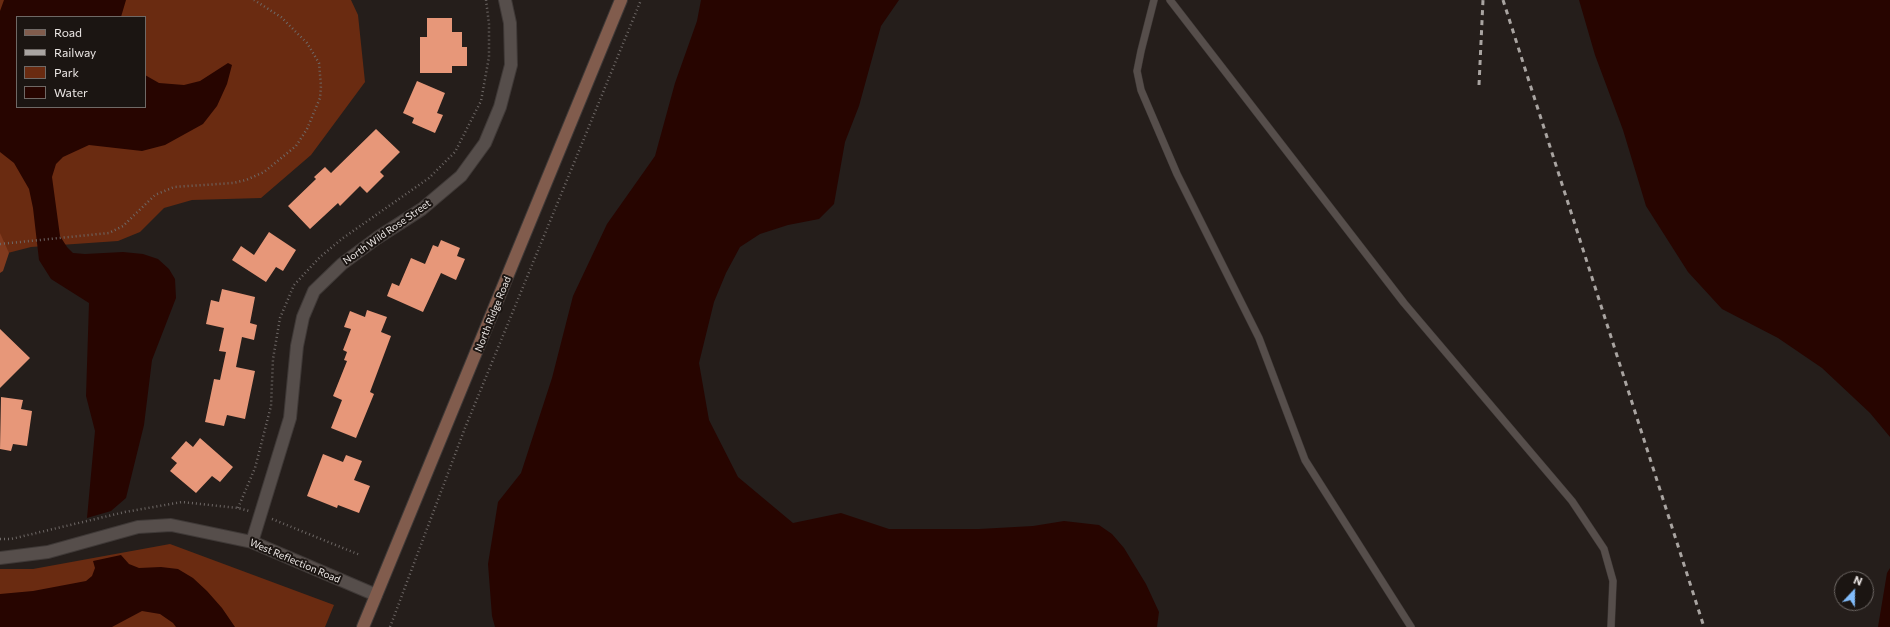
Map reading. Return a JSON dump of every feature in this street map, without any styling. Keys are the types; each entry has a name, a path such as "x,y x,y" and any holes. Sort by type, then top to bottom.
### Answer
{"main road":[{"name":"North Ridge Road","path":"364,627 621,0"}],"street":[{"name":"North Wild Rose Street","path":"252,542 290,418 297,346 303,317 314,291 342,264 376,238 422,209 461,176 485,143 500,107 511,65 510,23 505,0"},
{"name":"West Reflection Road","path":"0,558 48,552 138,527 171,525 252,542 376,595"}],"lane":[{"path":"1154,0 1137,71 1141,90 1177,174 1259,338 1305,460 1411,627"},
{"path":"1170,0 1404,303 1572,501 1604,549 1613,580 1611,627"}],"path":[{"path":"0,244 109,233 117,230 155,194 174,187 233,183 246,180 264,172 296,146 307,128 320,98 321,86 318,63 308,43 281,17 254,0"},
{"path":"390,627 466,428 641,0"}],"green space":[{"path":"0,0 351,0 358,15 365,82 311,155 261,198 192,200 164,208 140,232 118,241 31,247 0,255"},
{"path":"170,544 334,605 325,627 0,627 0,569 33,569"}],"shaded area":[{"path":"0,233 9,253 3,271 0,273"}],"water":[{"path":"4,0 126,0 121,16 16,16 16,108 146,108 146,76 159,83 184,85 200,81 228,63 232,65 227,84 217,106 203,124 165,145 142,151 89,145 63,157 56,164 52,177 60,236 73,253 85,254 123,252 143,254 158,259 169,269 175,279 176,298 152,360 144,425 126,498 111,511 87,518 95,431 86,396 89,303 51,279 39,260 33,208 29,189 14,163 0,152 0,11"},
{"path":"701,0 899,0 881,26 859,106 845,142 834,204 819,219 788,225 760,234 740,247 726,273 714,302 699,363 709,420 738,477 793,523 841,513 889,529 979,529 1033,526 1064,521 1099,525 1112,534 1124,548 1146,584 1159,612 1157,627 495,627 492,616 488,564 498,502 521,473 552,378 573,296 607,224 655,156 675,83 697,21"},
{"path":"1579,0 1890,0 1890,437 1870,413 1822,368 1778,338 1722,309 1688,272 1646,206 1623,130 1595,55"},
{"path":"121,555 129,564 139,568 161,567 178,569 193,578 222,608 235,627 176,627 173,623 160,614 142,611 112,627 0,627 0,594 33,591 86,581 92,576 95,568 93,561"},
{"path":"1890,568 1890,627 1878,627 1887,573"}],"building":[{"path":"427,18 452,18 452,32 462,32 462,47 467,47 467,66 452,66 452,73 420,73 420,37 427,37"},
{"path":"417,81 445,93 437,113 443,115 435,133 412,123 414,118 403,113"},
{"path":"376,129 400,152 380,172 384,176 367,193 360,186 340,206 338,203 310,229 288,206 316,179 314,177 325,167 331,173"},
{"path":"269,232 296,250 283,271 276,267 266,282 232,260 241,246 254,255"},
{"path":"441,240 460,248 457,256 465,259 456,280 441,273 423,312 387,296 392,283 399,286 411,258 425,264 433,245 438,247"},
{"path":"222,289 255,297 250,323 257,325 254,340 242,337 236,367 255,371 245,419 227,415 224,426 205,422 214,379 220,380 226,352 219,351 224,328 206,324 211,300 219,302"},
{"path":"367,310 387,317 381,332 391,336 370,392 374,394 356,438 331,428 342,400 333,396 347,361 344,360 347,352 343,350 351,329 344,327 350,311 365,317"},
{"path":"0,329 30,358 0,388"},
{"path":"1,397 23,400 21,409 32,411 27,446 13,444 11,451 0,449"},
{"path":"200,438 233,467 220,482 212,476 196,493 170,471 177,463 171,458 186,441 193,447"},
{"path":"323,454 343,462 346,455 362,461 354,480 370,486 359,513 338,505 337,508 307,496"}],"railway":[{"path":"1479,85 1483,0"},
{"path":"1503,0 1704,627"}]}
